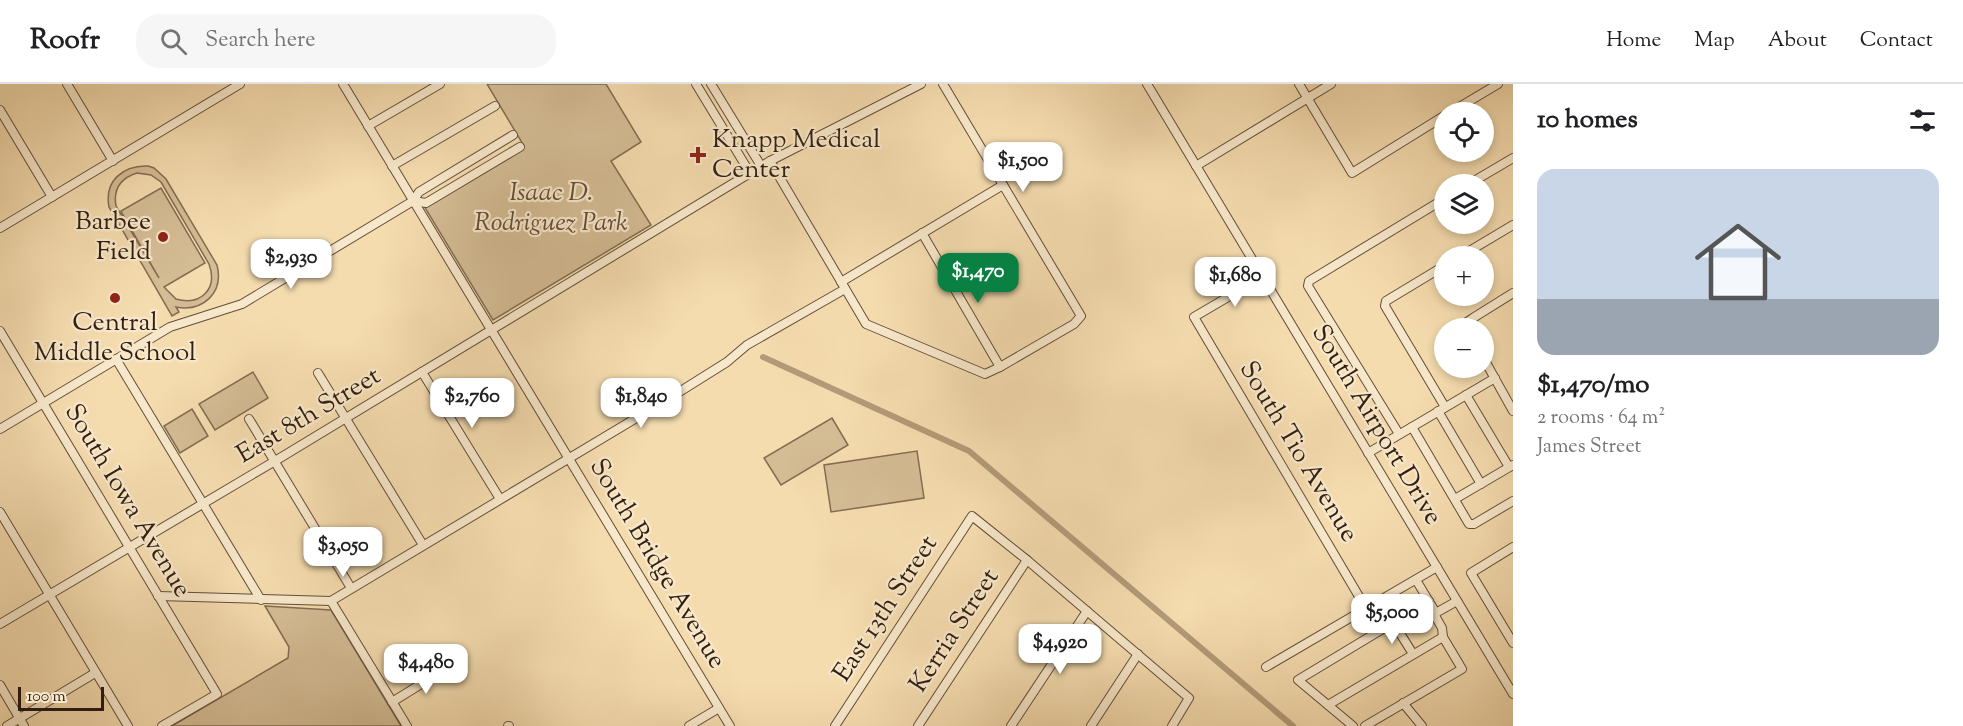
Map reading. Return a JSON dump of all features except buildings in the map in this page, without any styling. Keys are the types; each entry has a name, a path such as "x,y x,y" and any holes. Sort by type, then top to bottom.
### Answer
{"street":[{"path":"67,84 113,161"},
{"path":"0,228 240,84"},
{"path":"344,87 355,84"},
{"path":"368,126 440,84"},
{"path":"696,84 750,173"},
{"path":"711,84 761,166"},
{"name":"East 8th Street","path":"0,624 275,461 761,166 921,84"},
{"path":"770,161 866,324 985,374 1074,324 1081,316 943,84"},
{"name":"South Airport Drive","path":"1147,84 1511,687"},
{"path":"1299,84 1352,172 1434,122"},
{"path":"1196,166 1331,84"},
{"path":"1467,102 1497,84"},
{"name":"South Bridge Avenue","path":"344,87 730,726"},
{"path":"393,166 495,106"},
{"path":"0,110 52,197"},
{"path":"0,429 170,327 242,304 413,201 418,192 513,135"},
{"path":"413,201 426,203 520,147"},
{"path":"1486,174 1513,158"},
{"path":"159,596 332,601 708,374 747,345 843,286 921,233 1003,184"},
{"path":"1399,435 1308,286 1309,281 1434,205"},
{"path":"1478,246 1513,225"},
{"path":"921,233 1000,367"},
{"path":"1434,272 1386,301 1384,306 1481,484"},
{"name":"South Tio Avenue","path":"1262,276 1194,316 1367,610"},
{"path":"1473,318 1513,293"},
{"name":"South Iowa Avenue","path":"0,331 218,694 162,726"},
{"path":"116,359 261,600"},
{"path":"422,372 500,499"},
{"path":"318,373 423,545"},
{"path":"1368,453 1495,378 1513,411"},
{"path":"1455,499 1511,466 1466,395"},
{"path":"249,419 351,588"},
{"path":"1412,427 1469,524 1474,524 1513,501"},
{"path":"0,512 128,726"},
{"name":"East 13th Street","path":"835,726 972,516 1027,560"},
{"path":"1513,547 1471,573 1513,643"},
{"path":"1027,560 1189,698 1172,726"},
{"name":"Kerria Street","path":"918,726 1027,560"},
{"path":"1266,668 1437,567"},
{"path":"1365,726 1462,669 1443,636 1442,628 1434,615 1436,613 1416,580"},
{"path":"332,601 407,726"},
{"path":"1353,726 1298,680 1429,601"},
{"path":"1436,613 1457,601"},
{"path":"1011,726 1087,611"},
{"path":"1394,622 1413,654"},
{"path":"1328,705 1443,636"},
{"path":"1091,726 1138,654"},
{"path":"392,702 447,668"},
{"path":"8,726 22,722 96,673"},
{"path":"0,685 22,722"},
{"path":"1403,703 1422,726"},
{"path":"689,726 719,708"}],"green space":[{"name":"Isaac D. Rodriguez Park","path":"487,84 606,84 641,142 611,161 651,225 493,320 424,206 524,146"},
{"name":"Barbee Field","path":"139,166 154,168 166,179 217,265 217,284 209,298 195,306 176,307 179,312 172,316 109,207 109,189 117,176","holes":["137,173 151,175 161,182 209,264 211,281 209,288 200,298 185,301 176,299 164,287 205,263 161,188 121,211 159,278 116,206 117,189 123,181"]},
{"path":"253,372 268,398 215,430 199,404"},
{"path":"192,409 208,436 180,453 164,426"},
{"path":"832,418 848,445 781,485 764,458"},
{"path":"917,451 924,498 831,512 824,465"},
{"path":"265,606 331,610 401,726 172,726 288,658 289,647"}],"waterway":[{"path":"763,357 969,451 1293,726"}],"place":[{"name":"Knapp Medical Center","path":"698,155"},
{"name":"Barbee Field","path":"163,237"},
{"name":"Central Middle School","path":"115,298"}]}
